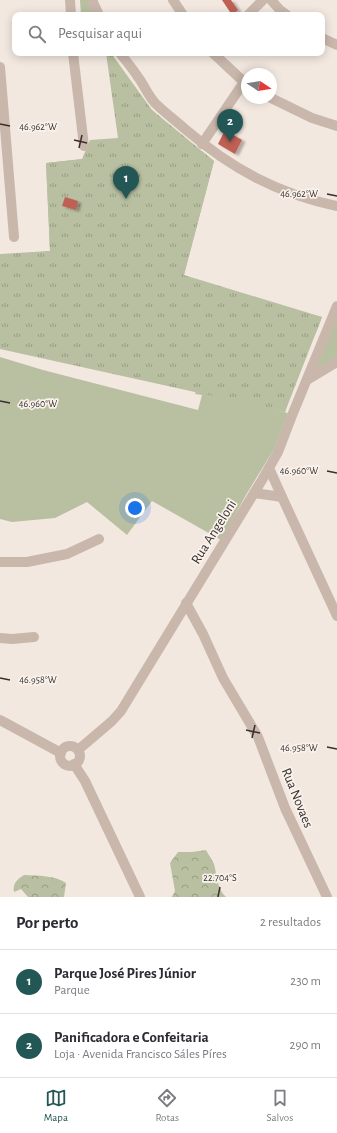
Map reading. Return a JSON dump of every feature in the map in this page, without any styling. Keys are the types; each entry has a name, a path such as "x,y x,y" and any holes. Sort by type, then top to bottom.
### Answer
{"street":[{"path":"70,0 71,12"},
{"path":"92,0 98,12"},
{"path":"173,0 181,12"},
{"path":"251,12 263,0"},
{"path":"271,0 283,12"},
{"path":"325,39 337,45"},
{"path":"73,56 84,146"},
{"path":"122,56 138,76 154,101 202,144 226,161 258,180 288,193 337,206"},
{"path":"216,56 241,79"},
{"path":"0,67 14,237"},
{"path":"202,144 241,89"},
{"path":"277,101 312,118 337,126"},
{"name":"Rua Angeloni","path":"78,750 112,721 121,711 269,468 278,452 292,413 337,306"},
{"path":"307,380 337,362"},
{"path":"269,468 337,616"},
{"path":"254,493 282,497"},
{"path":"0,562 27,562 67,554 99,539"},
{"name":"Rua Novaes","path":"186,604 203,634 224,678 258,737 285,808 327,897"},
{"path":"0,638 12,639 34,637"},
{"path":"0,720 61,754"},
{"path":"68,746 78,750 80,756 77,763 70,765 63,762 61,754 65,748 68,746"},
{"path":"74,764 85,781 140,897"}],"green space":[{"path":"80,0 87,0 93,12 81,12"},
{"path":"106,56 113,56 152,110 214,161 184,275 322,317 285,412 0,349 0,254 50,251 46,163 82,159 90,140 118,138"},
{"path":"116,90 152,110 164,122 214,161 182,282 322,317 296,378 285,412 275,410 288,413 274,449 221,540 152,501 127,535 87,502 55,518 12,522 0,519 0,357 43,370 198,410 202,395 195,394 223,296 10,255 50,251 46,163 119,155"},
{"path":"337,312 337,359 312,375"},
{"path":"206,850 214,864 218,882 223,894 226,897 172,897 175,891 170,863 178,852"},
{"path":"24,875 46,876 62,880 66,883 64,897 28,897 21,889 14,892 15,884"}],"building":[{"path":"222,0 231,0 238,10 236,12 230,12"},
{"path":"225,130 242,140 235,154 218,144"},
{"path":"65,197 78,201 76,210 62,206"}],"place":[{"name":"Panificadora e Confeitaria","path":"230,142"},
{"name":"Parque José Pires Júnior","path":"126,199"}]}
